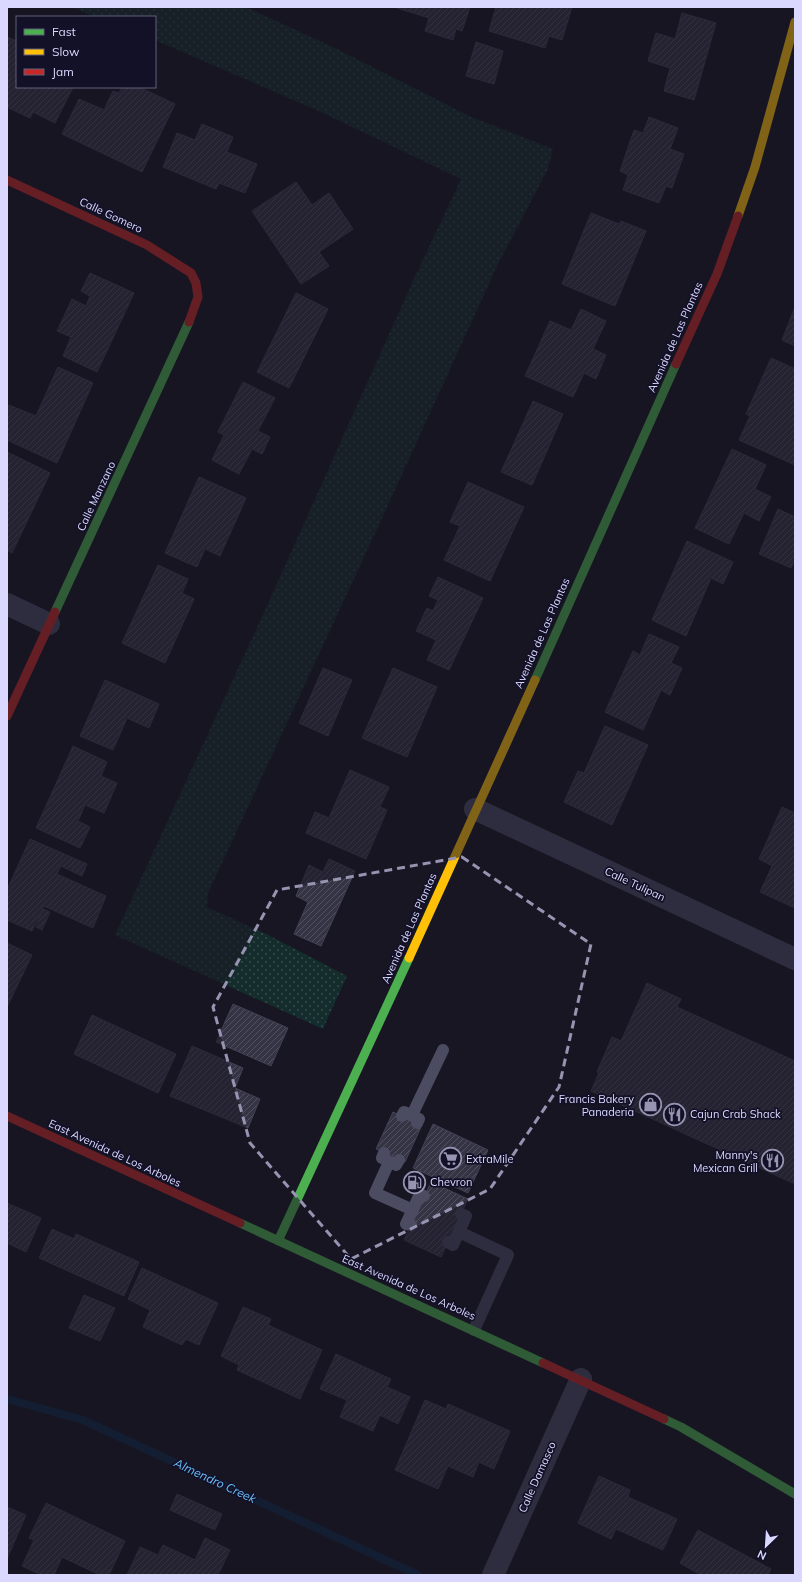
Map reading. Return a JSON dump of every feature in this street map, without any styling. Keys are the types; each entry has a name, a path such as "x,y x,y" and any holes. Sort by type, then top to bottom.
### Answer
{"street":[{"name":"Avenida de Las Plantas","path":"278,1241 381,1021 717,274 755,167 795,22"},
{"name":"Calle Gomero","path":"7,180 147,245 191,273 196,283"},
{"name":"Calle Manzano","path":"7,716 182,339 198,297 196,283"},
{"path":"7,604 49,624"},
{"name":"Calle Tulipan","path":"476,809 795,959"},
{"name":"East Avenida de Los Arboles","path":"7,1116 582,1379 681,1427 795,1494"},
{"name":"Calle Damasco","path":"493,1575 582,1379"}],"lane":[{"path":"410,1118 443,1050"},
{"path":"391,1158 375,1193 413,1210"},
{"path":"410,1225 406,1224 420,1194 424,1196"},
{"path":"448,1242 453,1245 466,1216 461,1214"},
{"path":"459,1232 508,1255 474,1330"}],"highlighted area":[{"path":"462,857 591,944 559,1087 490,1189 351,1259 250,1143 213,1007 277,890"}],"green space":[{"path":"73,7 246,7 335,48 469,116 553,149 548,169 498,264 208,893 207,907 268,935 347,976 323,1029 115,935 266,608 412,283 461,179 321,112 156,40 156,16 92,16"}],"building":[{"path":"394,7 470,7 462,31 456,29 453,40 425,31 429,18"},
{"path":"496,7 572,7 562,40 549,36 545,48 489,31"},
{"path":"682,13 716,23 694,100 664,91 670,68 648,61 656,33 675,39"},
{"path":"7,37 16,41 14,49 16,50 16,88 72,88 55,123 33,112 30,118 7,107"},
{"path":"476,42 503,51 494,84 466,76"},
{"path":"122,88 141,88 175,104 142,172 62,134 79,99 104,110 113,91 119,93"},
{"path":"649,117 678,128 670,149 684,154 672,188 666,186 659,203 623,190 628,175 620,171 634,130 643,133"},
{"path":"202,124 233,137 227,152 257,164 245,193 219,183 216,189 163,167 177,133 195,140"},
{"path":"296,182 312,205 329,193 353,229 319,252 329,266 301,284 252,211"},
{"path":"591,213 619,224 621,221 646,231 615,306 562,284"},
{"path":"90,273 134,293 97,372 63,356 71,337 57,331 72,299 86,306 90,296 81,291"},
{"path":"296,293 328,309 289,388 257,372"},
{"path":"795,307 795,346 782,340"},
{"path":"581,309 606,321 593,349 606,355 596,379 584,373 573,397 525,376 550,321 571,330"},
{"path":"771,358 795,369 795,465 739,440 750,416 746,414"},
{"path":"58,367 93,383 57,463 7,440 7,410 9,405 36,416"},
{"path":"243,382 275,398 258,431 270,437 262,454 252,449 239,474 212,460 224,435 218,432"},
{"path":"533,401 563,414 532,485 501,472"},
{"path":"732,449 766,465 755,489 771,497 759,521 744,513 729,544 695,528"},
{"path":"7,452 50,473 12,553 7,550"},
{"path":"199,477 246,498 220,556 205,549 197,567 165,553"},
{"path":"468,482 524,507 490,581 444,560 460,526 450,522"},
{"path":"778,509 795,517 795,559 791,568 759,554"},
{"path":"687,541 733,562 723,584 711,578 686,636 652,620"},
{"path":"158,565 188,579 182,593 194,599 165,663 122,643"},
{"path":"438,577 483,598 449,670 427,660 436,640 416,631 427,608 433,611 438,600 429,596"},
{"path":"649,634 679,647 671,663 682,668 670,695 661,690 643,730 605,712 633,651 640,655"},
{"path":"323,668 352,680 328,736 299,723"},
{"path":"393,668 437,687 407,757 362,738"},
{"path":"105,680 159,704 149,728 127,718 113,750 80,736"},
{"path":"605,726 648,745 612,825 564,802 578,771 584,773"},
{"path":"73,746 107,762 101,776 117,783 104,813 85,805 78,821 90,827 80,848 36,828"},
{"path":"350,770 389,787 380,807 387,810 366,859 306,833 315,812 329,818"},
{"path":"782,807 795,813 795,908 760,892 772,866 759,859"},
{"path":"30,839 87,864 82,876 61,866 57,874 106,896 93,928 44,906 32,931 7,920 7,890"},
{"path":"329,859 355,871 321,946 294,934 308,902 296,896 309,865 323,872"},
{"path":"43,909 50,912 42,930 36,927"},
{"path":"7,943 32,955 7,1007"},
{"path":"647,983 681,999 677,1007 795,1061 795,1184 591,1091 599,1073 597,1072 612,1037 621,1041"},
{"path":"233,1004 288,1028 271,1066 216,1042"},
{"path":"92,1015 176,1054 158,1093 74,1054"},
{"path":"192,1046 243,1068 235,1088 260,1099 248,1128 170,1096"},
{"path":"393,1112 422,1125 405,1162 376,1149"},
{"name":"ExtraMile","path":"433,1124 488,1150 468,1193 413,1168"},
{"path":"431,1182 468,1199 441,1257 404,1240"},
{"path":"7,1203 41,1218 26,1252 7,1243"},
{"path":"52,1229 74,1239 76,1234 139,1262 124,1296 39,1258"},
{"path":"142,1268 218,1303 199,1345 186,1339 182,1345 143,1327 150,1310 128,1299"},
{"path":"84,1295 115,1308 100,1341 69,1328"},
{"path":"243,1307 271,1319 268,1325 322,1350 300,1399 237,1370 239,1365 221,1356"},
{"path":"336,1354 391,1379 387,1387 410,1397 398,1424 380,1415 373,1431 340,1417 347,1400 320,1389"},
{"path":"425,1400 446,1409 448,1404 510,1431 494,1469 479,1462 473,1477 448,1466 438,1489 395,1470"},
{"path":"599,1476 630,1490 628,1497 677,1519 663,1550 616,1529 611,1539 578,1523"},
{"path":"177,1494 222,1514 215,1530 170,1510"},
{"path":"46,1503 125,1541 109,1575 100,1575 62,1557 54,1575 41,1575 22,1566 34,1540 29,1538"},
{"path":"7,1507 26,1515 7,1559"},
{"path":"698,1530 771,1569 768,1575 701,1575 680,1563"},
{"path":"205,1538 230,1550 218,1575 127,1575 140,1547 158,1555 163,1545 195,1560"}],"waterway":[{"name":"Almendro Creek","path":"7,1399 83,1420 418,1575"}],"traffic: fast":[{"path":"55,612 189,322"},
{"path":"535,680 676,364"},
{"path":"278,1241 409,958"},
{"path":"240,1223 543,1363"},
{"path":"664,1419 681,1427 795,1494"}],"traffic: slow":[{"path":"738,216 755,167 795,22"},
{"path":"409,958 535,680"}],"traffic: jam":[{"path":"7,180 147,245 191,273 196,283 198,297 189,322"},
{"path":"676,364 717,274 738,216"},
{"path":"7,716 55,612"},
{"path":"7,1116 240,1223"},
{"path":"543,1363 664,1419"}],"place":[{"name":"Francis Bakery Panaderia","path":"650,1105"},
{"name":"Cajun Crab Shack","path":"674,1114"},
{"name":"ExtraMile","path":"450,1159"},
{"name":"Manny's Mexican Grill","path":"773,1161"},
{"name":"Chevron","path":"414,1182"}]}
